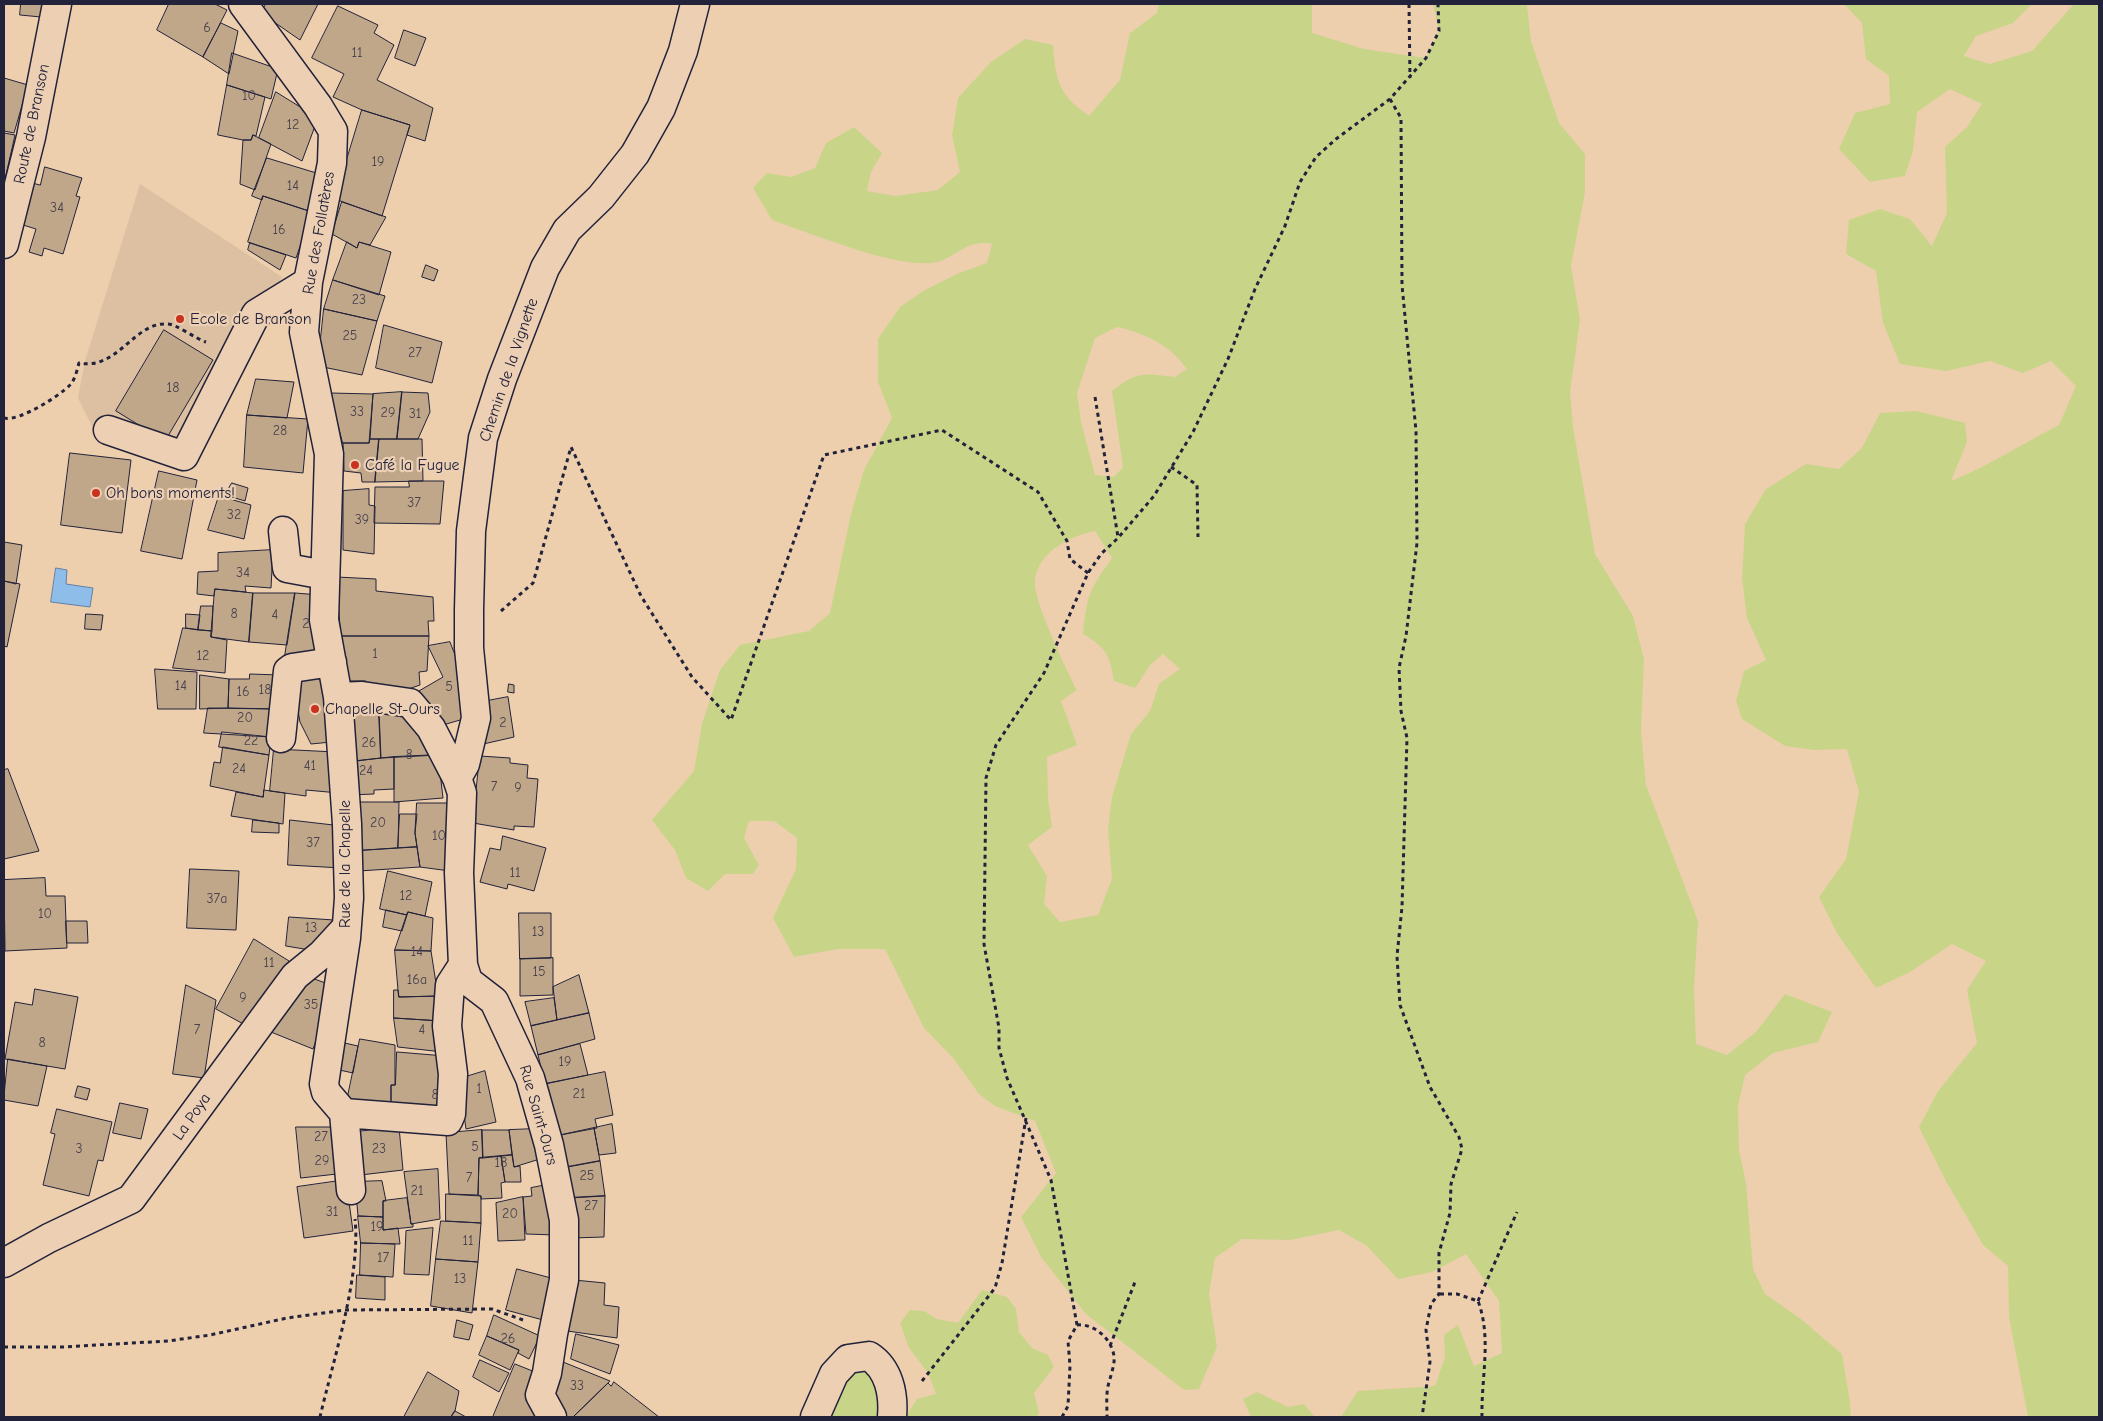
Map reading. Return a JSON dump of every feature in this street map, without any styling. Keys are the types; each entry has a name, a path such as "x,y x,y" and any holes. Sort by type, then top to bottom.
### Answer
{"street":[{"name":"Route de Branson","path":"4,244 31,137 57,4"},
{"name":"Rue des Follatères","path":"243,4 318,106 333,131 332,163 308,282 304,332 329,454 324,620 338,697"},
{"name":"Chemin de la Vignette","path":"457,778 465,764 476,718 469,648 469,610 471,531 483,438 502,379 545,268 567,230 601,197 635,154 661,108 683,51 695,4"},
{"path":"108,430 184,456 256,314 308,282"},
{"path":"283,531 288,568 326,575"},
{"path":"281,738 288,671 292,668 332,662"},
{"name":"Rue Saint-Ours","path":"338,697 362,696 410,703 431,728 457,778 462,793 459,873 463,965 468,982 494,1001 530,1078 549,1145 564,1220 564,1280 553,1334 548,1373 540,1394 552,1417"},
{"name":"Rue de la Chapelle","path":"338,697 347,824 349,898 345,928 346,938 324,1084 326,1092 344,1113"},
{"name":"La Poya","path":"4,1263 49,1238 131,1199 295,976 322,954 345,928"},
{"path":"351,1190 344,1113 448,1121 451,1114 453,1074 447,1026 450,985 463,965"},
{"path":"815,1417 834,1374 848,1359 869,1356 881,1364 893,1410"}],"path":[{"path":"1409,4 1410,78"},
{"path":"1062,1417 1068,1406 1070,1366 1068,1341 1077,1325 1051,1180 1026,1117 1007,1078 999,1048 999,1028 984,944 986,778 996,745 1044,673 1088,573 1100,554 1118,538 1154,496 1193,432 1228,359 1255,289 1285,226 1300,182 1316,157 1336,139 1390,99 1426,58 1439,31 1438,4"},
{"path":"1390,99 1401,118 1402,285 1416,440 1416,543 1406,636 1399,668 1401,711 1407,738 1402,907 1397,956 1400,1005 1430,1087 1460,1137 1462,1149 1451,1184 1450,1214 1440,1253 1439,1294 1431,1304 1426,1330 1430,1362 1422,1417"},
{"path":"4,418 16,419 28,414 70,386 79,363 100,364 153,326 169,324 209,344 235,330 247,332"},
{"path":"1095,397 1118,538"},
{"path":"496,617 533,583 571,447 641,596 692,678 730,720 824,455 942,430 1038,492 1067,542 1070,558 1088,573"},
{"path":"1171,467 1197,485 1198,537"},
{"path":"893,1410 917,1387 995,1288 1002,1263 1026,1117"},
{"path":"320,1417 345,1310 357,1238 351,1190"},
{"path":"1482,1417 1486,1339 1483,1315 1478,1301 1517,1212"},
{"path":"1109,1346 1135,1282"},
{"path":"1439,1294 1457,1294 1478,1301"},
{"path":"4,1347 62,1347 168,1341 345,1310 492,1309 553,1334"},
{"path":"1077,1325 1087,1324 1104,1335 1109,1346 1114,1362 1108,1387 1107,1417"}],"shaded area":[{"name":"Ecole de Branson","path":"140,184 282,277 195,464 94,430 78,398 85,361"}],"green space":[{"path":"1159,4 1312,4 1312,33 1364,49 1426,58 1439,31 1433,4 1524,4 1527,6 1531,41 1559,123 1585,154 1585,192 1571,266 1580,320 1570,392 1573,427 1595,554 1633,616 1644,659 1641,732 1646,785 1698,921 1694,988 1696,1044 1727,1055 1756,1032 1785,994 1832,1012 1818,1042 1773,1053 1745,1075 1738,1106 1739,1150 1746,1183 1753,1269 1765,1294 1801,1319 1842,1354 1851,1417 1341,1417 1358,1391 1435,1386 1445,1357 1444,1335 1458,1325 1474,1366 1502,1353 1499,1301 1466,1254 1432,1272 1398,1279 1367,1246 1339,1230 1290,1240 1242,1239 1215,1258 1209,1294 1217,1347 1199,1389 1184,1390 1086,1314 1041,1257 1021,1217 1056,1173 1035,1121 995,1106 979,1094 954,1059 924,1028 885,949 838,949 794,957 773,918 796,869 797,838 774,821 749,821 744,838 759,865 753,874 725,874 708,891 686,878 675,850 652,820 694,771 702,724 720,670 740,645 809,631 830,613 851,514 864,470 892,418 878,382 878,339 900,307 925,290 959,273 987,263 992,244 975,244 932,263 895,260 852,248 772,220 753,188 767,173 791,177 815,168 826,143 854,127 882,153 871,172 867,191 896,196 938,190 960,172 952,135 958,98 991,62 1025,39 1053,45 1060,86 1071,101 1089,116 1120,80 1130,33 1157,13","holes":["1117,327 1156,341 1173,353 1187,369 1175,377 1141,375 1120,384 1112,391 1123,467 1114,477 1095,475 1081,422 1077,393 1095,338","1095,531 1112,558 1090,593 1083,634 1097,643 1106,653 1111,665 1114,681 1135,688 1151,664 1163,654 1180,669 1159,684 1150,711 1131,734 1112,797 1108,830 1112,879 1098,915 1060,922 1044,904 1047,876 1028,845 1052,827 1048,799 1047,757 1077,745 1061,701 1077,690 1045,620 1036,592 1035,582 1041,562 1048,554 1075,537"]},
{"path":"1844,4 2032,4 2013,23 1976,36 1964,56 1990,64 2032,51 2074,4 2099,4 2099,1417 2028,1417 2009,1317 2008,1266 1983,1245 1946,1181 1919,1127 1938,1091 1977,1043 1967,990 1986,961 1952,944 1910,972 1876,988 1838,935 1819,897 1846,859 1859,792 1847,749 1814,750 1785,746 1742,719 1736,701 1744,671 1766,660 1747,618 1742,578 1745,524 1766,489 1806,464 1839,469 1862,448 1880,413 1916,411 1965,423 1967,442 1951,481 2059,425 2076,386 2051,361 2023,373 1990,361 1946,371 1900,364 1883,323 1876,271 1846,254 1849,220 1880,209 1910,219 1932,246 1947,213 1945,147 1967,127 1982,104 1950,89 1917,112 1913,151 1905,176 1870,182 1839,149 1855,113 1890,104 1889,76 1866,59 1862,23"},
{"path":"982,1290 1007,1297 1016,1309 1019,1332 1032,1348 1048,1355 1054,1367 1034,1393 1039,1412 1037,1417 821,1417 844,1373 872,1369 886,1392 908,1413 917,1399 936,1394 928,1373 909,1348 900,1323 910,1310 924,1311 937,1319 958,1323"},
{"path":"1257,1392 1288,1407 1304,1404 1315,1417 1251,1417 1243,1399"}],"water":[{"path":"56,568 67,570 66,584 93,588 90,607 51,602"}],"building":[{"path":"21,4 42,4 41,17 20,15"},
{"path":"169,4 215,4 227,10 203,57 157,30"},
{"path":"266,4 318,4 300,40 261,13"},
{"path":"338,6 378,25 374,33 394,45 377,80 433,108 425,141 407,135 410,125 362,110 333,97 344,74 312,58"},
{"path":"221,23 238,31 229,74 203,57"},
{"path":"404,30 426,38 415,66 395,58"},
{"path":"232,53 278,69 271,99 227,85"},
{"path":"4,78 28,85 14,133 4,131"},
{"path":"227,85 265,97 256,136 253,135 251,140 218,135"},
{"path":"276,92 318,118 302,161 259,138"},
{"path":"362,110 410,125 382,216 335,199"},
{"path":"4,133 15,135 4,184"},
{"path":"253,135 271,144 255,190 240,184 243,140 251,140"},
{"path":"267,158 323,175 312,212 263,196 262,200 252,196"},
{"path":"45,167 82,178 76,196 80,197 63,254 44,248 42,256 29,252 36,229 20,224 32,183 40,185"},
{"path":"263,196 312,212 296,258 248,242"},
{"path":"342,202 386,217 370,245 359,242 357,248 332,234"},
{"path":"347,242 357,248 359,242 391,252 379,295 333,280"},
{"path":"250,243 286,255 280,270 248,250"},
{"path":"426,265 438,270 434,281 422,277"},
{"path":"333,280 385,296 377,321 324,309"},
{"path":"324,309 377,321 362,375 318,366"},
{"path":"384,325 442,342 432,383 376,368"},
{"path":"164,330 213,360 165,441 116,411"},
{"path":"256,379 294,382 287,418 247,415"},
{"path":"402,392 397,439 370,439 373,394"},
{"path":"402,392 428,393 430,412 418,439 397,439"},
{"path":"330,393 373,394 369,443 343,443"},
{"path":"247,415 308,419 303,473 244,467"},
{"path":"370,439 379,439 375,482 362,482 361,473 344,471 343,443 369,443"},
{"path":"379,439 422,439 423,481 375,482"},
{"name":"Oh bons moments!","path":"70,453 131,460 122,533 61,525"},
{"path":"159,471 197,480 182,559 141,551"},
{"path":"409,481 444,481 440,524 374,523 375,487 409,487"},
{"path":"232,483 248,488 245,501 225,495"},
{"path":"369,489 369,505 375,506 374,554 343,550 343,491"},
{"path":"219,496 251,505 244,539 208,530"},
{"path":"4,542 22,545 16,584 4,581"},
{"path":"273,550 271,588 245,586 246,592 215,589 214,596 197,594 198,572 218,571 218,553"},
{"path":"337,577 376,579 376,591 433,597 434,621 428,621 429,636 341,636"},
{"path":"4,581 20,584 7,647 4,646"},
{"path":"215,589 253,593 249,642 211,637"},
{"path":"253,593 295,593 287,645 249,642"},
{"path":"295,593 320,595 320,658 285,656"},
{"path":"201,606 213,606 212,631 198,630"},
{"path":"86,614 103,615 101,630 85,629"},
{"path":"186,614 200,615 198,630 186,628"},
{"path":"183,628 212,631 211,637 227,640 225,673 173,668"},
{"path":"341,636 429,636 427,671 419,672 420,685 394,694 367,690 366,681 343,681"},
{"path":"450,642 459,665 467,718 436,727 412,695 443,677 428,646"},
{"path":"155,669 197,672 196,709 158,709"},
{"name":"Chapelle St-Ours","path":"324,671 331,742 311,744 300,722 292,677"},
{"path":"250,674 280,675 278,709 228,708 229,679 249,679"},
{"path":"200,675 229,679 228,708 200,709"},
{"path":"509,684 514,685 514,693 508,692"},
{"path":"508,697 514,737 479,745 487,701"},
{"path":"347,705 379,712 381,758 348,762"},
{"path":"208,708 274,709 271,737 204,733"},
{"path":"379,712 413,715 438,755 381,758"},
{"path":"222,732 271,737 269,755 219,747"},
{"path":"223,747 269,755 263,797 210,786 214,762 220,763"},
{"path":"274,749 336,752 339,793 306,790 306,796 270,791"},
{"path":"438,755 443,798 394,802 394,757"},
{"path":"480,756 510,758 510,763 528,765 527,778 538,779 534,827 514,826 514,830 473,823"},
{"path":"394,757 394,789 374,790 374,794 349,795 348,762"},
{"path":"8,769 39,851 4,859 4,770"},
{"path":"264,790 285,793 283,824 231,816 236,792 263,797"},
{"path":"350,802 399,802 398,848 351,851"},
{"path":"417,803 455,803 450,871 420,867 415,833"},
{"path":"400,814 417,814 415,833 417,847 398,848"},
{"path":"253,820 279,823 279,833 252,832"},
{"path":"290,820 342,826 342,868 288,865"},
{"path":"503,836 546,848 534,891 508,884 507,889 480,882 490,848 500,850"},
{"path":"417,847 420,867 359,871 356,851"},
{"path":"190,869 239,871 236,930 187,928"},
{"path":"388,871 432,882 425,916 408,912 407,915 380,909"},
{"path":"45,878 46,896 65,896 67,948 5,951 4,880"},
{"path":"386,910 407,915 402,931 383,927"},
{"path":"408,912 433,918 431,951 395,950"},
{"path":"519,913 551,913 551,958 520,959"},
{"path":"289,917 334,920 316,951 286,946"},
{"path":"66,921 87,921 88,943 67,943"},
{"path":"254,939 289,961 271,992 247,1026 216,1009"},
{"path":"395,950 431,951 438,996 399,997"},
{"path":"553,958 553,995 520,996 520,959"},
{"path":"579,975 589,1013 557,1020 553,987"},
{"path":"306,976 331,985 326,1014 313,1049 271,1032 281,1004"},
{"path":"186,985 216,1000 204,1078 173,1074"},
{"path":"35,989 78,997 65,1069 5,1059 15,1002 32,1005"},
{"path":"394,990 398,990 399,997 438,996 441,1021 394,1018"},
{"path":"554,998 557,1020 531,1026 525,1002"},
{"path":"589,1013 595,1039 538,1055 531,1026"},
{"path":"394,1018 441,1021 443,1052 398,1047"},
{"path":"360,1039 395,1045 395,1085 391,1085 391,1115 345,1110"},
{"path":"340,1042 358,1046 353,1073 335,1069"},
{"path":"580,1044 588,1075 545,1084 538,1055"},
{"path":"397,1052 445,1056 447,1118 391,1115 391,1085 395,1085"},
{"path":"8,1059 47,1066 38,1106 4,1100"},
{"path":"485,1071 496,1122 466,1129 459,1079"},
{"path":"605,1072 613,1115 595,1119 597,1128 555,1136 545,1084"},
{"path":"78,1086 90,1089 87,1100 75,1097"},
{"path":"120,1103 148,1109 141,1139 113,1133"},
{"path":"57,1109 112,1122 103,1161 98,1160 89,1196 43,1185 55,1134 51,1133"},
{"path":"612,1124 616,1153 599,1155 594,1128"},
{"path":"296,1127 341,1127 346,1173 301,1178"},
{"path":"399,1127 403,1170 352,1176 347,1133"},
{"path":"594,1128 600,1161 562,1168 557,1136"},
{"path":"535,1129 543,1158 514,1167 509,1130"},
{"path":"482,1130 483,1158 479,1158 478,1195 449,1194 446,1133"},
{"path":"482,1130 509,1130 512,1155 483,1158"},
{"path":"512,1155 514,1167 520,1166 521,1182 505,1182 501,1156"},
{"path":"501,1156 505,1182 501,1183 502,1198 481,1199 481,1196 478,1195 479,1158"},
{"path":"600,1161 605,1196 569,1198 562,1168"},
{"path":"438,1169 440,1219 411,1224 404,1172"},
{"path":"346,1180 353,1231 304,1238 297,1187"},
{"path":"382,1181 386,1201 383,1201 383,1217 358,1216 355,1182"},
{"path":"552,1184 556,1235 526,1234 523,1197 532,1196 531,1188"},
{"path":"446,1194 481,1196 481,1223 446,1221"},
{"path":"605,1196 604,1237 572,1238 569,1198"},
{"path":"523,1197 525,1240 498,1241 496,1203"},
{"path":"407,1198 413,1227 383,1230 383,1201"},
{"path":"358,1216 383,1217 383,1230 398,1228 400,1244 361,1243"},
{"path":"441,1221 481,1223 478,1262 436,1259"},
{"path":"433,1228 429,1275 404,1274 406,1231"},
{"path":"361,1243 395,1244 393,1277 360,1275"},
{"path":"436,1259 478,1262 472,1313 431,1306"},
{"path":"517,1269 555,1279 543,1320 506,1310"},
{"path":"357,1275 385,1277 385,1300 356,1298"},
{"path":"574,1280 605,1283 604,1305 619,1307 617,1338 567,1331"},
{"path":"494,1315 540,1336 529,1359 518,1353 519,1350 487,1336"},
{"path":"457,1320 473,1325 469,1340 454,1337"},
{"path":"576,1334 619,1345 610,1374 571,1359"},
{"path":"487,1336 519,1350 510,1370 479,1355"},
{"path":"480,1360 509,1373 499,1392 473,1377"},
{"path":"563,1362 610,1381 573,1417 565,1417 551,1396"},
{"path":"515,1364 540,1374 526,1401 543,1417 493,1417"},
{"path":"428,1372 459,1391 455,1411 451,1417 404,1417"},
{"path":"614,1382 659,1417 573,1417 608,1383 611,1386"},
{"path":"455,1411 466,1417 451,1417"}],"place":[{"name":"Ecole de Branson","path":"180,319"},
{"name":"Café la Fugue","path":"355,465"},
{"name":"Oh bons moments!","path":"96,493"},
{"name":"Chapelle St-Ours","path":"315,709"}]}
